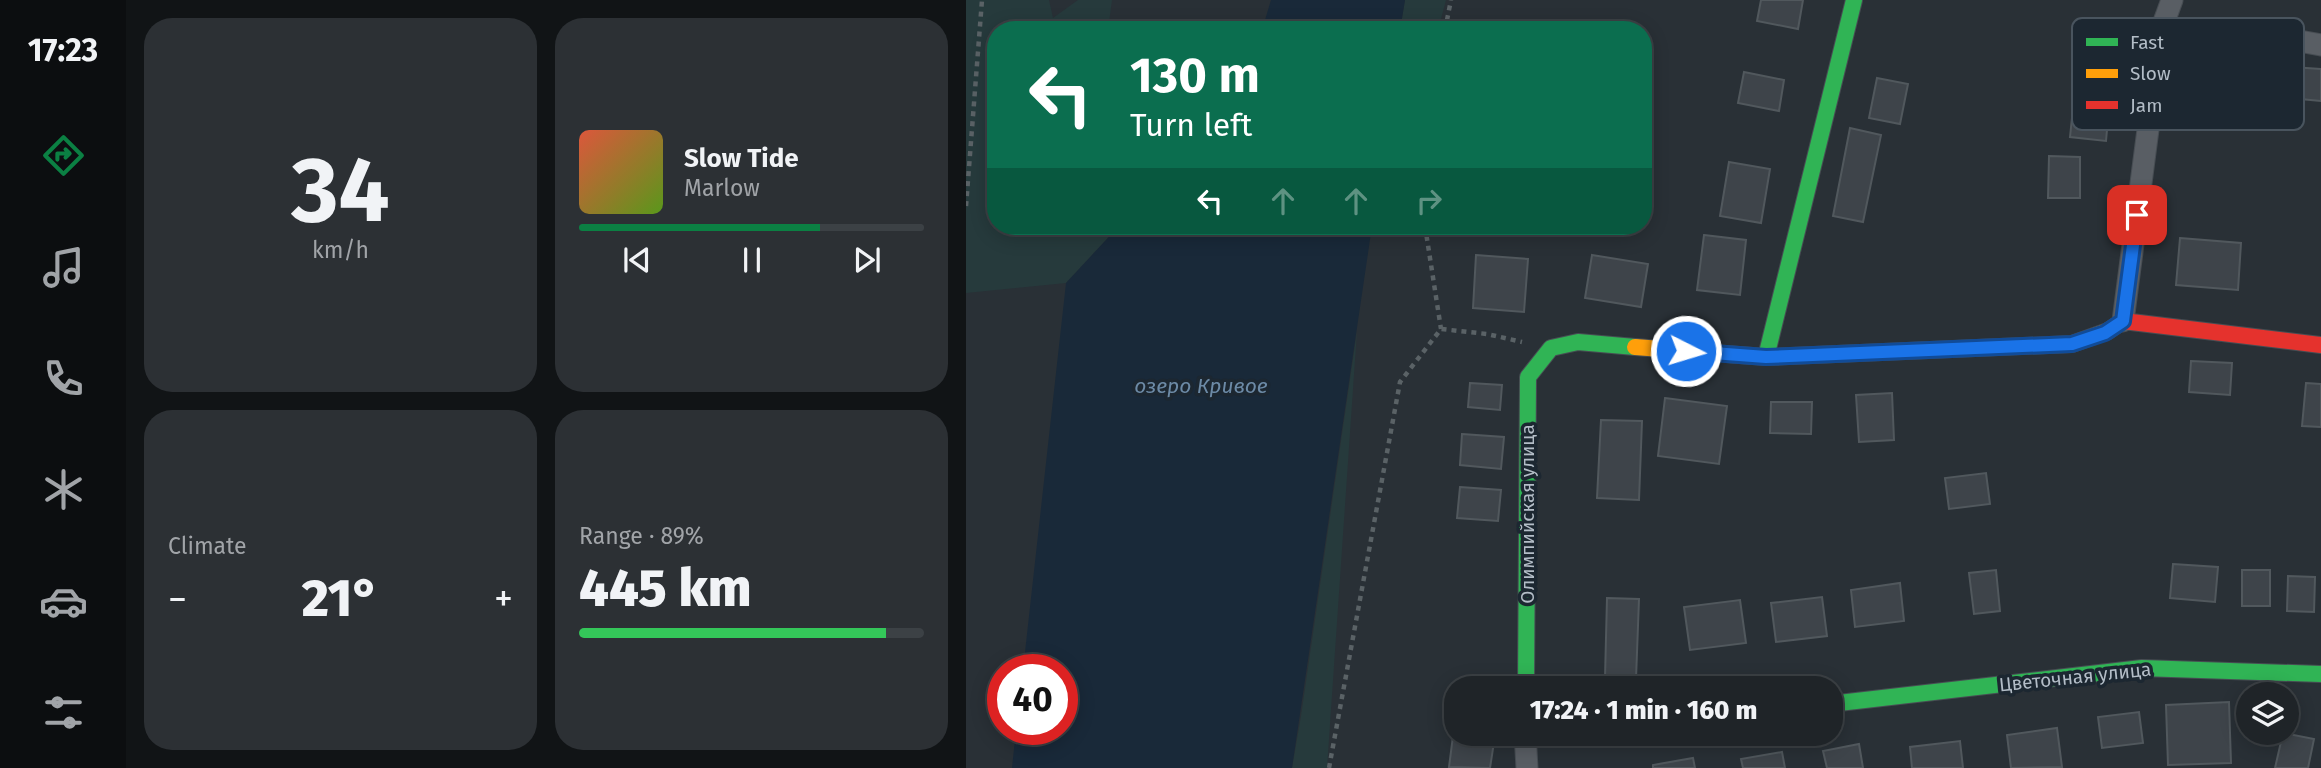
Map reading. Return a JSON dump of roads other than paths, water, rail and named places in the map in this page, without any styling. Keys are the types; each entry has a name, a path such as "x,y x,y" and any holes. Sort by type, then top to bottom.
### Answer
{"street":[{"path":"1854,0 1766,357 2072,344 2105,333 2123,321 2321,345"},
{"path":"2165,18 2172,0"},
{"path":"2123,321 2148,130"},
{"name":"Олимпийская улица","path":"1526,676 1528,377 1551,348 1578,342 1766,357"},
{"name":"Цветочная улица","path":"1843,702 2142,668 2321,674"},
{"path":"1526,746 1527,768"}],"water":[{"path":"1271,0 1405,0 1402,21 1265,21"},
{"name":"озеро Кривое","path":"1111,235 1371,235 1292,768 1012,768 1014,745 1078,745 1078,654 1025,654 1066,283"}]}
